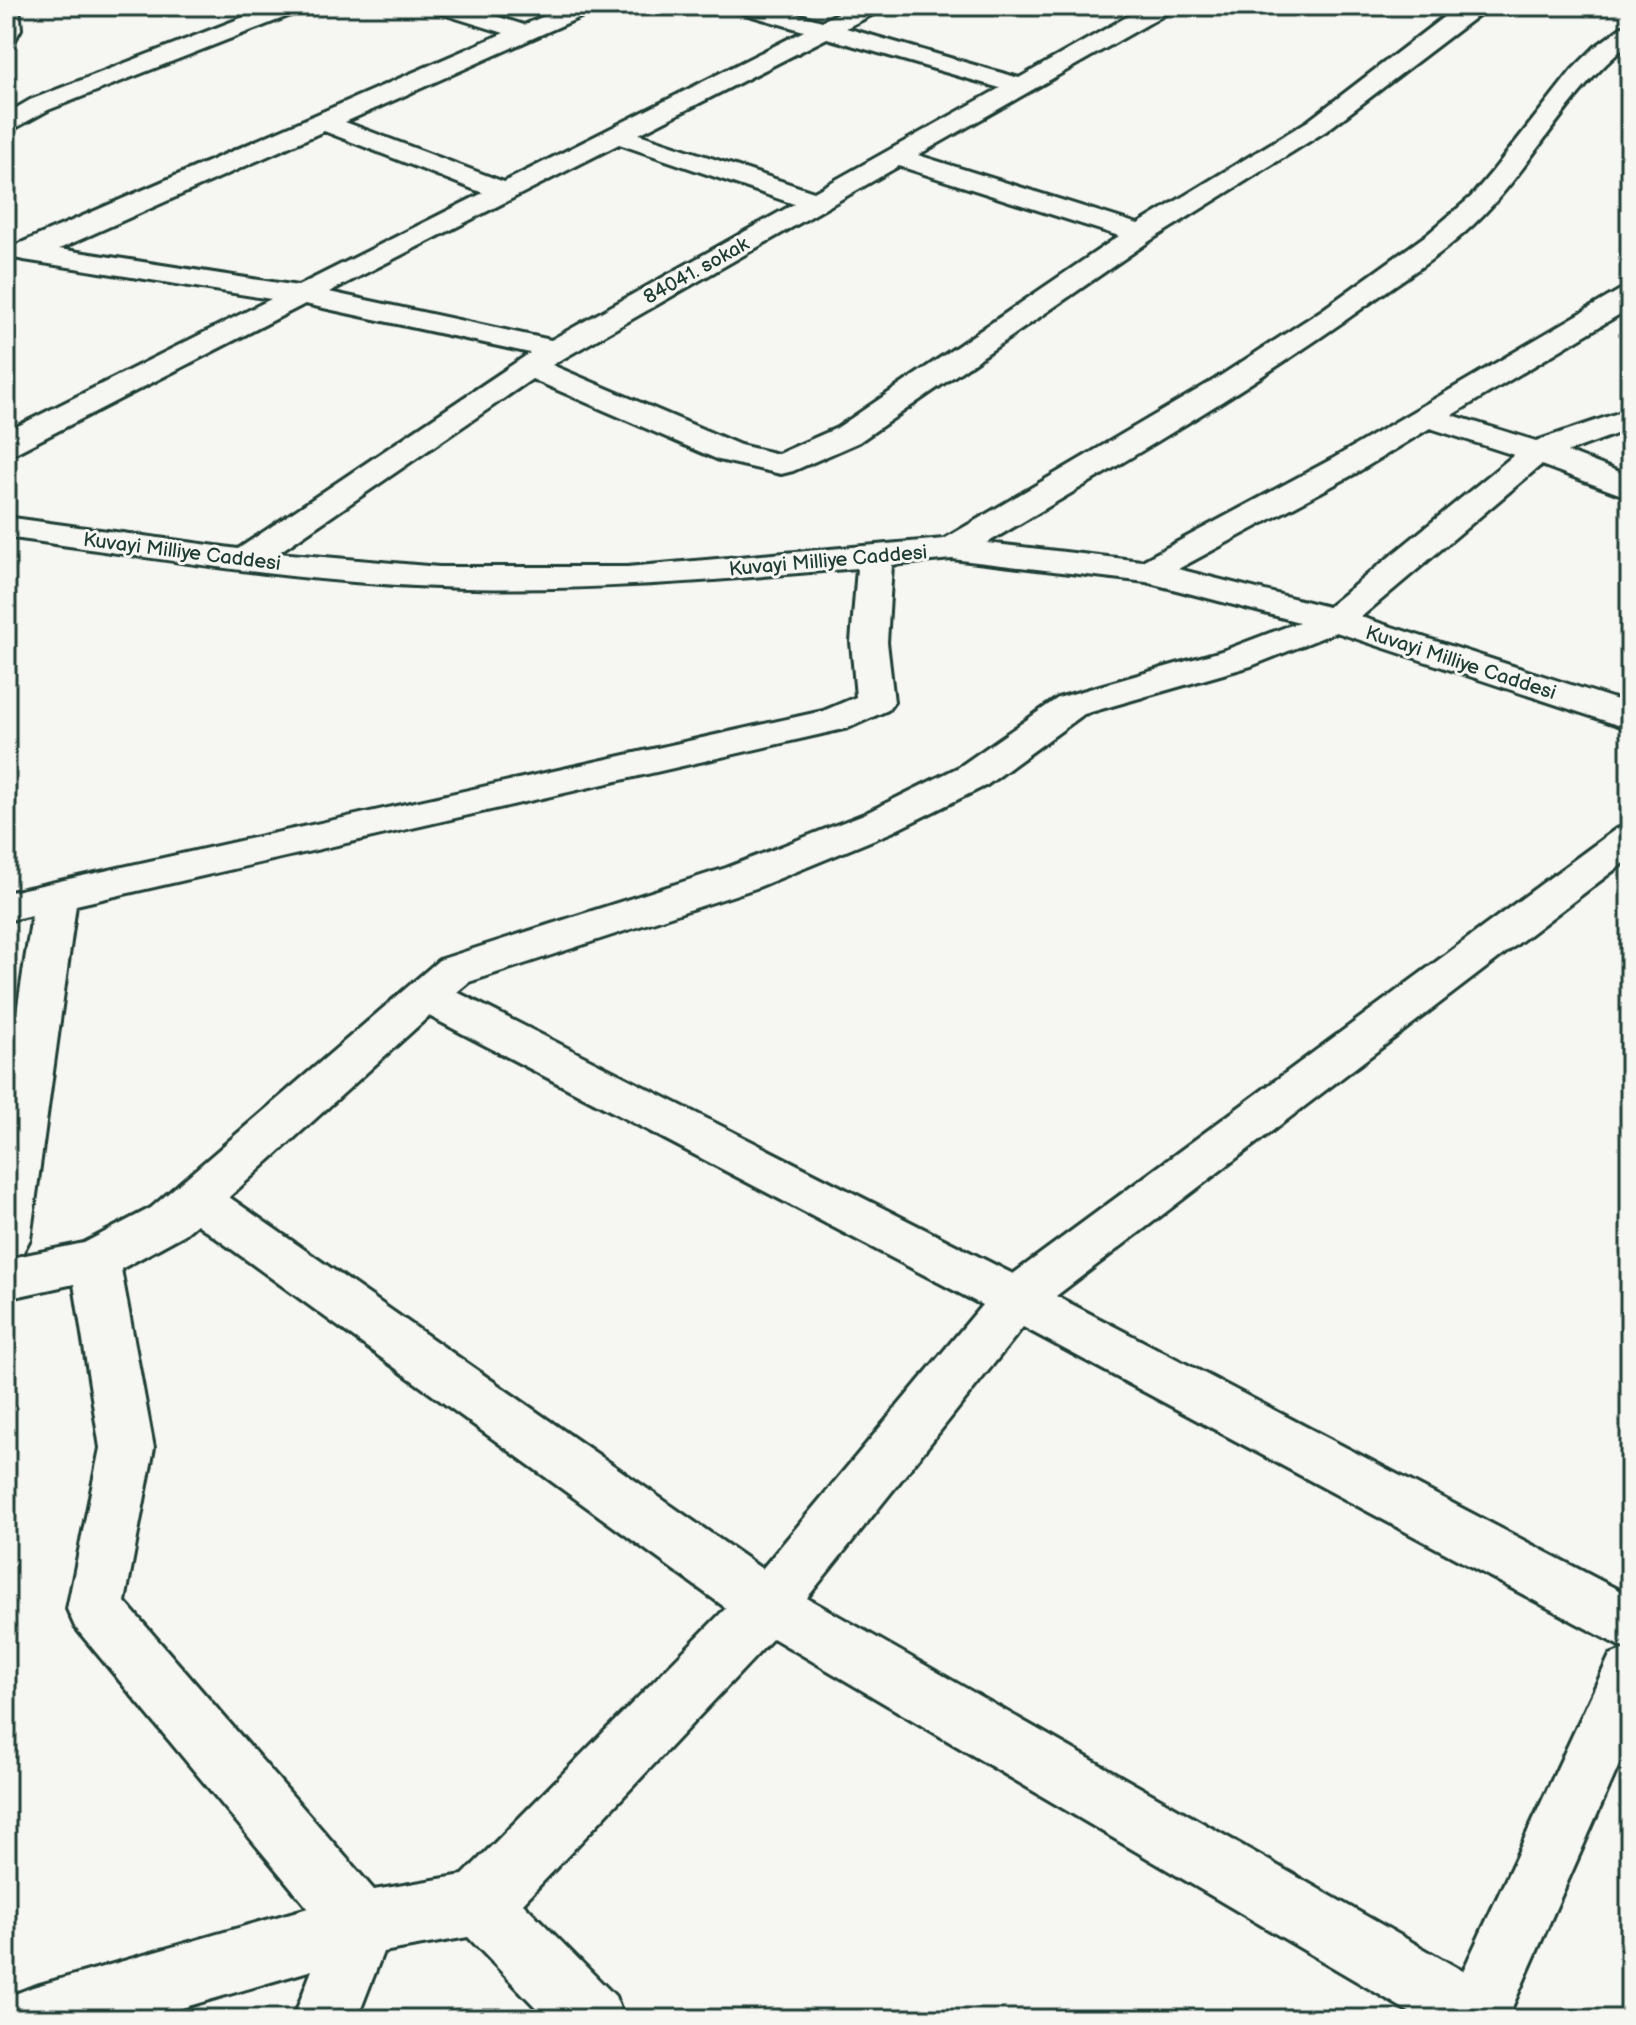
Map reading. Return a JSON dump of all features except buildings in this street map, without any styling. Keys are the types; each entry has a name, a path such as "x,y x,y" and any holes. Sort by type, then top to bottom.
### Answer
{"street":[{"path":"6,125 39,105 293,6"},
{"path":"441,6 524,32"},
{"path":"6,278 28,253 586,6"},
{"path":"743,6 1021,86"},
{"path":"6,445 871,6"},
{"name":"84041. sokak","path":"244,560 555,350 1163,6"},
{"path":"530,367 730,453 781,464 848,435 1141,234 1317,126 1468,8"},
{"path":"952,549 1222,388 1335,316 1459,224 1511,164 1561,94 1614,43 1630,32"},
{"path":"323,122 503,191"},
{"path":"615,134 816,202"},
{"path":"896,157 1141,234"},
{"path":"28,253 302,295 555,350"},
{"path":"1147,572 1344,466 1630,296"},
{"path":"1597,318 1630,329"},
{"path":"1426,417 1537,452 1630,488"},
{"path":"6,1279 95,1260 168,1221 454,971 741,878 878,823 973,776 1071,706 1238,658 1335,620 1537,452 1630,418"},
{"name":"Kuvayi Milliye Caddesi","path":"6,527 244,560 439,577 611,577 952,549 1147,572 1335,620 1630,717"},
{"path":"6,907 835,720 875,702 869,642 875,555"},
{"path":"33,2019 362,1924 479,1904 767,1605 1016,1299 1630,838"},
{"path":"6,1239 56,896"},
{"path":"426,995 1016,1299 1630,1625"},
{"path":"195,1198 767,1605 1475,2017 1630,1674"},
{"path":"95,1260 127,1448 95,1609 362,1924"},
{"path":"479,1904 592,2019"},
{"path":"325,2019 362,1924"}]}
